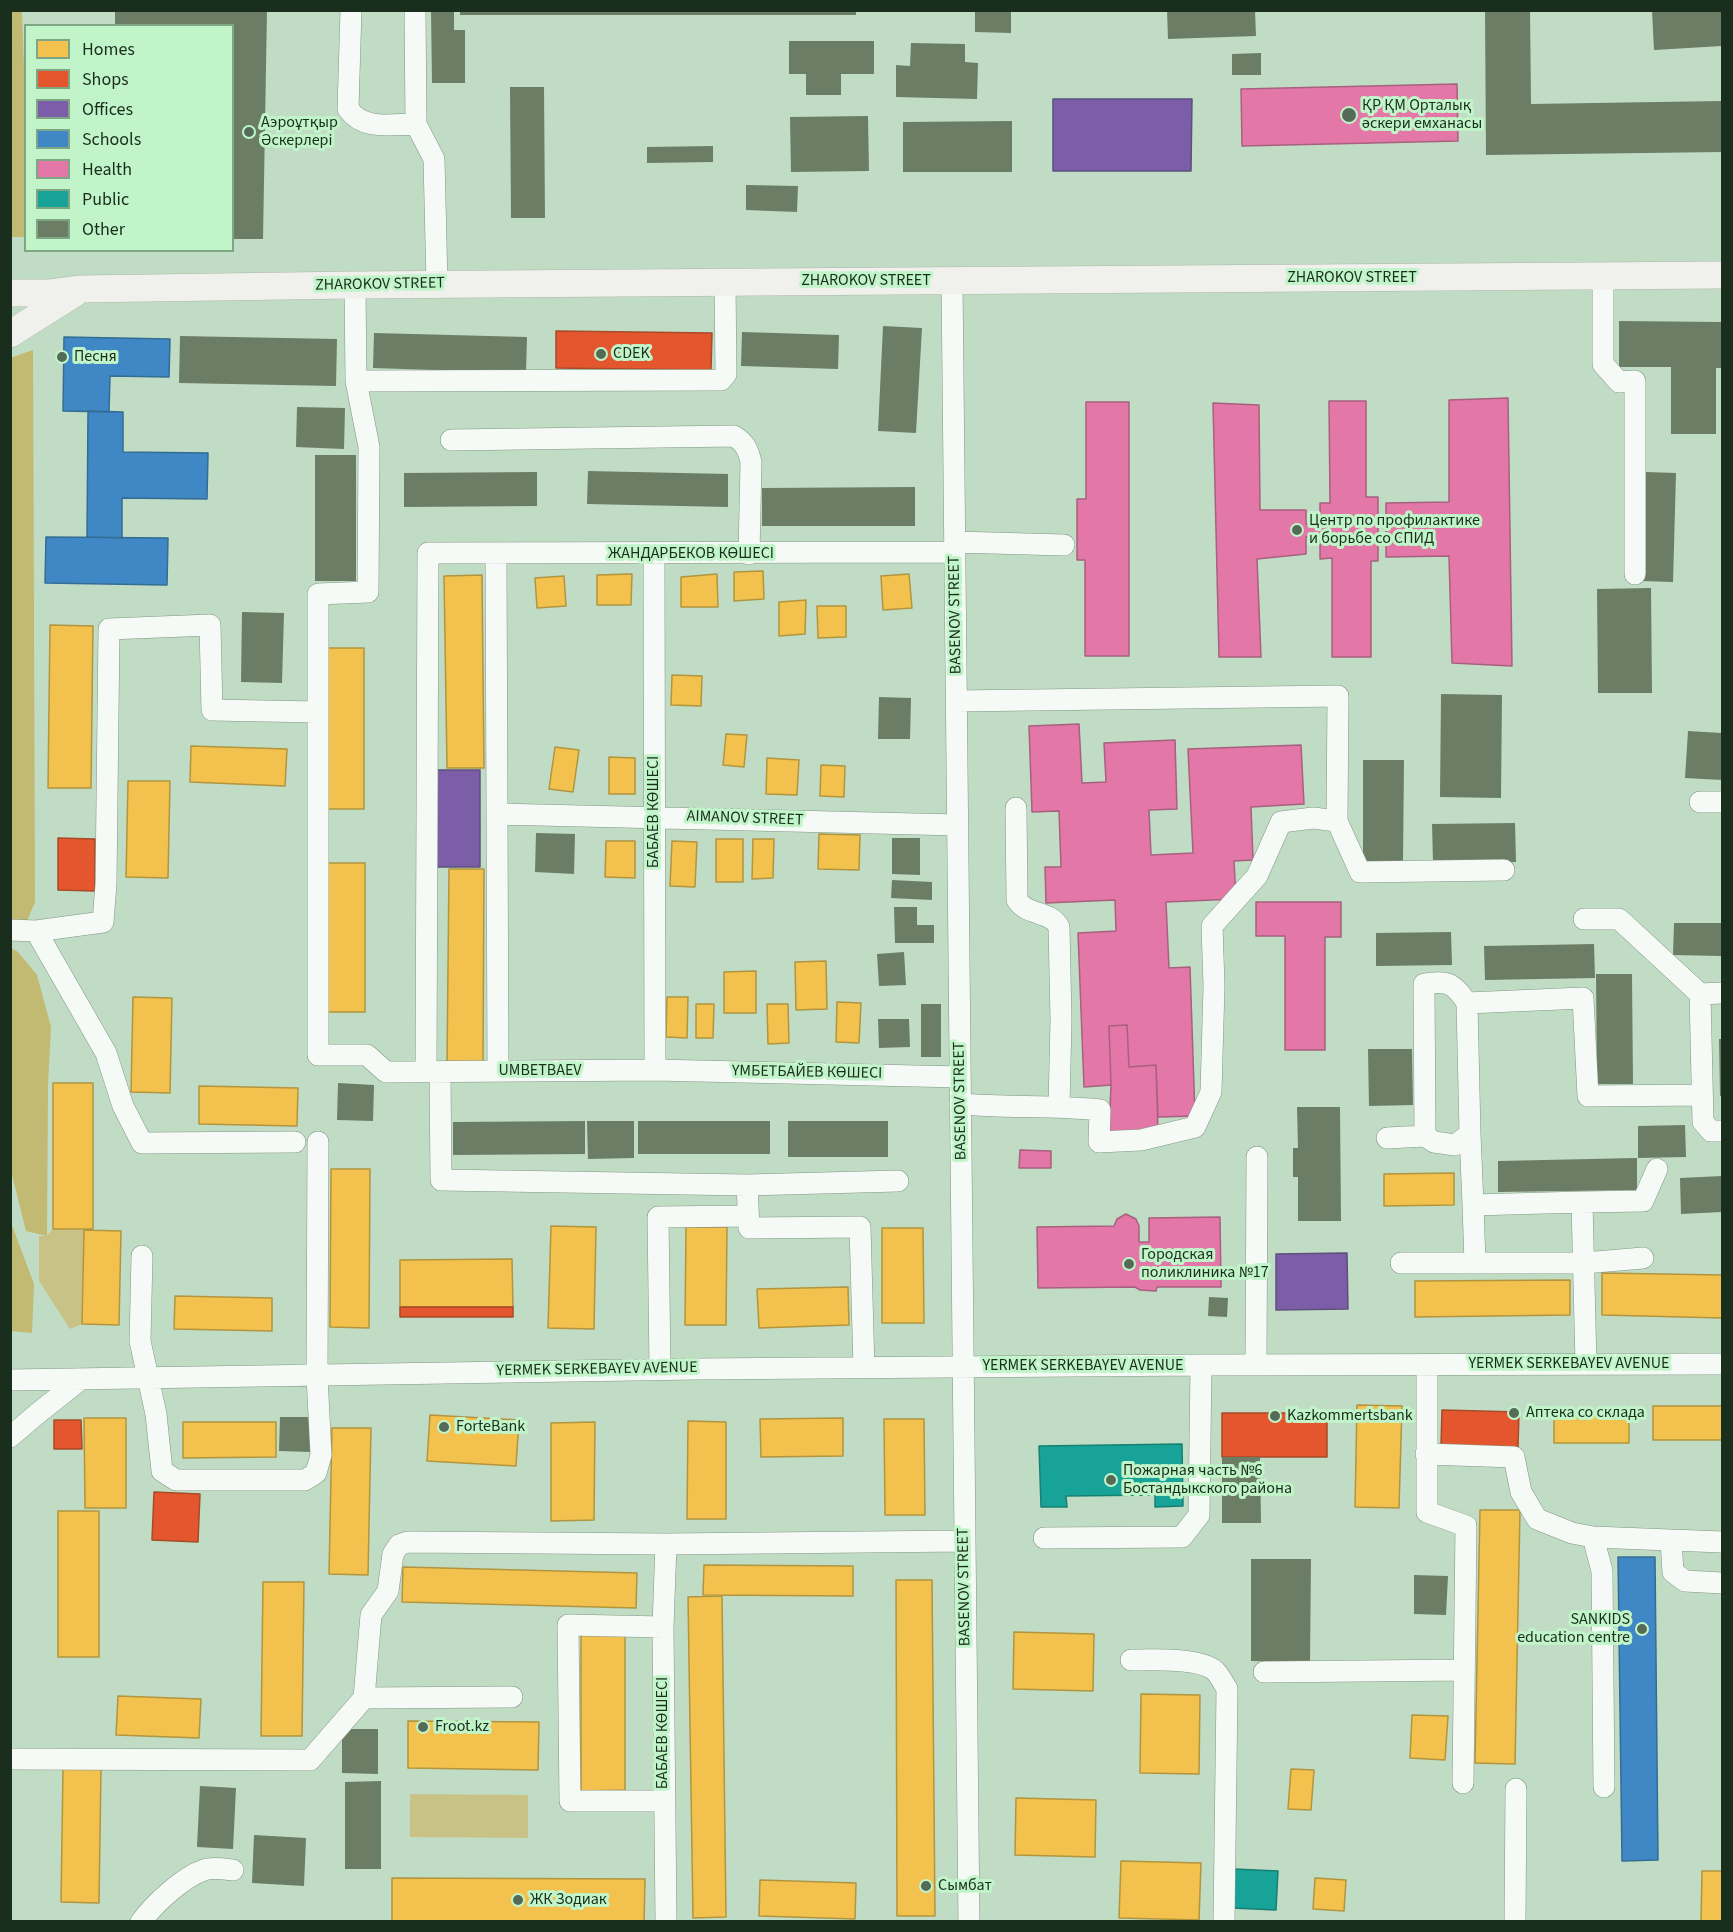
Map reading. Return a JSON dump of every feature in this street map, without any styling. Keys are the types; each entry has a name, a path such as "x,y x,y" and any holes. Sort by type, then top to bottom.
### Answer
{"main road":[{"name":"ZHAROKOV STREET","path":"10,293 50,293 81,289 355,285 1722,275"},
{"path":"10,334 81,289"}],"street":[{"path":"351,10 348,109 354,118 365,124 416,124"},
{"path":"415,10 416,124 435,159 436,285"},
{"path":"1603,276 1603,364 1619,382 1635,381 1635,574"},
{"name":"BASENOV STREET","path":"952,281 969,1922"},
{"path":"356,381 721,380 726,374 725,283"},
{"path":"10,930 36,931 103,922 106,884 109,628 210,625 212,710 317,712 318,594 368,592 369,447 356,381 355,285"},
{"path":"451,440 734,436 744,442 751,462 749,554"},
{"name":"ЖАНДАРБЕКОВ КӨШЕСІ","path":"433,1072 428,554 749,554 1064,545"},
{"path":"496,554 498,1071"},
{"name":"БАБАЕВ КӨШЕСІ","path":"654,554 655,1070"},
{"path":"956,701 1338,696 1337,821 1360,872 1504,870"},
{"name":"UMBETBAEV","path":"317,712 318,1055 367,1054 387,1072 655,1070"},
{"path":"1700,802 1722,802"},
{"path":"1016,808 1017,900 1021,907 1047,915 1055,920 1059,927 1061,1020 1059,1107"},
{"name":"AIMANOV STREET","path":"497,814 958,825"},
{"path":"960,1104 1100,1110 1099,1142 1141,1140 1195,1127 1211,1092 1214,986 1212,926 1257,876 1281,822 1313,818 1337,821"},
{"path":"1584,919 1619,919 1700,994 1722,993"},
{"path":"36,931 106,1053 123,1106 142,1143 295,1142"},
{"path":"1425,1136 1424,984 1443,981 1458,990 1467,1003 1475,1263"},
{"path":"1700,994 1703,1122 1711,1131 1722,1131"},
{"path":"1467,1003 1583,998 1588,1096 1702,1095"},
{"name":"ҮМБЕТБАЙЕВ КӨШЕСІ","path":"655,1070 960,1077"},
{"path":"433,1072 441,1180 747,1185 898,1180"},
{"path":"1387,1138 1425,1136 1434,1142 1455,1145 1470,1134"},
{"path":"142,1256 140,1341 156,1414 162,1471 176,1480 305,1480 316,1473 321,1455 317,1376 318,1142"},
{"path":"1256,1365 1257,1158"},
{"path":"1473,1205 1643,1201 1657,1169"},
{"path":"747,1185 748,1228 860,1227 864,1368"},
{"path":"1582,1202 1586,1364"},
{"path":"660,1369 658,1217 748,1216"},
{"path":"1401,1263 1584,1263 1643,1258"},
{"name":"YERMEK SERKEBAYEV AVENUE","path":"10,1380 660,1369 1722,1364"},
{"path":"1044,1539 1182,1537 1199,1515 1201,1365"},
{"path":"1426,1365 1427,1512 1466,1526 1463,1783"},
{"path":"10,1437 81,1379"},
{"path":"1426,1454 1514,1456 1521,1492 1537,1519 1572,1533 1593,1537 1722,1542"},
{"path":"1593,1537 1602,1570 1604,1787"},
{"path":"1671,1540 1673,1572 1685,1581 1722,1583"},
{"path":"10,1759 310,1760 364,1698 370,1615 388,1591 393,1554 399,1545 408,1542 666,1544 965,1541"},
{"name":"БАБАЕВ КӨШЕСІ","path":"666,1544 663,1627 666,1922"},
{"path":"663,1627 568,1625 570,1801 664,1802"},
{"path":"1131,1660 1183,1660 1203,1666 1216,1671 1227,1689 1224,1922"},
{"path":"1264,1672 1464,1670"},
{"path":"364,1698 512,1697"},
{"path":"1515,1922 1516,1789"},
{"path":"141,1922 150,1910 180,1884 205,1869 233,1870"}],"shaded area":[{"path":"10,12 22,12 24,237 11,237"},
{"path":"33,350 35,902 27,921 10,920 10,358"},
{"path":"11,948 18,952 37,975 51,1027 48,1085 47,1236 26,1231 10,1167"},
{"path":"10,1220 34,1284 32,1333 11,1331"},
{"path":"53,1229 84,1230 82,1324 70,1329 39,1281 39,1236 47,1236"},
{"path":"410,1794 528,1795 528,1838 410,1837"}],"building: Homes":[{"path":"763,571 764,599 734,601 734,572"},
{"path":"632,574 631,605 597,605 597,575"},
{"path":"717,574 718,607 681,607 681,577"},
{"path":"909,574 912,608 883,610 881,576"},
{"path":"482,575 484,768 447,768 444,576"},
{"path":"564,576 566,606 537,608 535,578"},
{"path":"806,600 805,634 779,636 779,602"},
{"path":"817,606 846,606 846,637 818,638"},
{"path":"50,625 93,626 91,788 48,788"},
{"path":"328,648 364,648 364,809 328,809"},
{"path":"672,675 702,676 701,706 671,705"},
{"path":"726,734 747,735 744,767 723,765"},
{"path":"191,746 287,749 285,786 190,782"},
{"path":"555,747 579,750 573,792 549,789"},
{"path":"609,757 635,758 635,794 609,794"},
{"path":"767,758 799,760 797,795 766,794"},
{"path":"821,765 845,766 844,797 820,796"},
{"path":"128,781 170,781 168,878 126,877"},
{"path":"819,834 860,835 859,870 818,869"},
{"path":"716,839 743,839 743,882 716,882"},
{"path":"753,839 774,839 773,878 752,879"},
{"path":"606,841 635,841 635,878 605,877"},
{"path":"672,841 697,842 695,887 670,886"},
{"path":"326,863 365,863 365,1012 327,1012"},
{"path":"449,869 484,869 483,1065 447,1064"},
{"path":"826,961 827,1009 796,1010 795,962"},
{"path":"756,971 756,1013 724,1013 724,972"},
{"path":"133,997 172,998 170,1093 131,1092"},
{"path":"667,997 688,997 687,1038 666,1037"},
{"path":"837,1002 861,1003 859,1043 836,1042"},
{"path":"696,1004 714,1004 713,1038 696,1038"},
{"path":"767,1004 788,1004 789,1043 768,1044"},
{"path":"53,1083 93,1083 93,1229 53,1229"},
{"path":"199,1086 298,1088 297,1126 199,1124"},
{"path":"331,1169 370,1169 369,1328 330,1327"},
{"path":"1454,1173 1454,1205 1384,1206 1384,1174"},
{"path":"551,1226 596,1227 594,1329 548,1328"},
{"path":"686,1227 727,1227 726,1325 685,1325"},
{"path":"882,1228 923,1228 924,1323 882,1323"},
{"path":"84,1230 121,1231 119,1325 82,1324"},
{"path":"512,1259 513,1307 400,1307 400,1260"},
{"path":"1602,1273 1722,1275 1722,1318 1602,1315"},
{"path":"1570,1280 1570,1315 1415,1317 1415,1281"},
{"path":"848,1287 849,1325 759,1328 757,1289"},
{"path":"175,1296 272,1298 272,1331 174,1329"},
{"path":"1357,1405 1402,1406 1399,1508 1355,1507"},
{"path":"1653,1406 1722,1406 1722,1440 1653,1440"},
{"path":"1554,1410 1629,1410 1629,1443 1554,1443"},
{"path":"430,1415 519,1420 516,1466 427,1461"},
{"path":"84,1418 126,1418 126,1508 85,1508"},
{"path":"843,1418 843,1456 761,1457 760,1419"},
{"path":"884,1419 924,1419 925,1515 885,1515"},
{"path":"688,1421 726,1422 726,1519 687,1519"},
{"path":"183,1422 276,1422 276,1457 183,1458"},
{"path":"595,1422 594,1520 551,1521 551,1423"},
{"path":"332,1428 371,1428 368,1575 329,1574"},
{"path":"1480,1510 1520,1510 1515,1764 1475,1763"},
{"path":"58,1511 99,1511 99,1657 58,1657"},
{"path":"704,1565 853,1566 853,1596 703,1595"},
{"path":"403,1567 637,1573 636,1608 402,1602"},
{"path":"896,1580 932,1580 935,1916 897,1916"},
{"path":"263,1582 304,1582 302,1736 261,1736"},
{"path":"722,1596 726,1917 693,1918 688,1597"},
{"path":"1014,1632 1094,1634 1093,1691 1013,1689"},
{"path":"581,1633 625,1633 625,1790 581,1791"},
{"path":"1141,1694 1200,1695 1199,1774 1140,1773"},
{"path":"118,1696 201,1699 199,1738 116,1735"},
{"path":"1412,1715 1448,1716 1445,1760 1410,1758"},
{"path":"408,1721 539,1722 538,1770 408,1768"},
{"path":"63,1768 101,1769 99,1903 61,1902"},
{"path":"1291,1769 1314,1770 1311,1810 1288,1809"},
{"path":"1016,1798 1096,1800 1095,1857 1015,1855"},
{"path":"1121,1861 1201,1863 1199,1920 1119,1918"},
{"path":"1702,1871 1722,1871 1722,1922 1701,1922"},
{"name":"ЖК Зодиак","path":"392,1878 645,1879 644,1922 392,1922"},
{"path":"1315,1878 1346,1880 1344,1911 1313,1909"},
{"path":"760,1880 856,1883 855,1919 759,1916"}],"building: Shops":[{"path":"556,331 712,333 711,370 556,368"},
{"path":"58,838 95,839 95,891 58,890"},
{"path":"400,1307 513,1307 513,1317 400,1317"},
{"path":"1442,1410 1519,1412 1518,1447 1441,1445"},
{"path":"1222,1413 1327,1413 1327,1457 1222,1457"},
{"path":"54,1420 81,1420 82,1449 54,1449"},
{"path":"154,1492 200,1494 198,1542 152,1540"}],"building: Offices":[{"path":"1053,99 1192,99 1191,171 1053,171"},
{"path":"429,770 480,770 480,867 429,867"},
{"path":"1347,1253 1348,1309 1276,1310 1276,1254"}],"building: Schools":[{"path":"64,337 170,339 169,377 110,376 109,412 63,411"},
{"path":"88,411 123,412 123,452 208,453 207,499 122,498 122,538 87,537"},
{"path":"46,537 168,538 167,585 45,583"},
{"path":"1618,1557 1655,1557 1658,1860 1622,1861"}],"building: Health":[{"name":"ҚР ҚМ Орталық әскери емханасы","path":"1457,84 1458,141 1242,146 1241,89"},
{"path":"1508,398 1512,666 1452,663 1449,556 1386,557 1386,503 1449,502 1449,400"},
{"name":"Центр по профилактике и борьбе со СПИД","path":"1329,401 1366,401 1366,497 1378,497 1378,561 1371,561 1371,657 1332,657 1332,558 1320,559 1320,537 1306,537 1306,554 1257,559 1261,657 1219,657 1213,403 1259,405 1260,510 1306,510 1306,524 1320,524 1320,503 1330,503"},
{"path":"1086,402 1129,402 1129,656 1085,656 1085,560 1077,560 1077,499 1086,499"},
{"path":"1079,724 1082,783 1106,782 1104,743 1175,740 1177,809 1149,810 1151,855 1193,853 1188,749 1301,745 1304,804 1251,807 1253,860 1234,861 1236,899 1166,902 1169,968 1190,967 1195,1116 1158,1117 1156,1065 1129,1067 1127,1025 1109,1026 1111,1085 1084,1087 1078,933 1116,931 1115,900 1046,903 1045,867 1061,867 1059,811 1032,812 1029,726"},
{"path":"1256,902 1341,902 1341,937 1325,937 1325,1050 1285,1050 1285,936 1256,936"},
{"path":"1127,1025 1129,1067 1156,1065 1158,1133 1109,1134 1111,1085 1109,1026"},
{"path":"1020,1150 1051,1151 1051,1168 1019,1168"},
{"name":"Городская поликлиника №17","path":"1126,1214 1136,1219 1139,1226 1139,1242 1149,1242 1149,1218 1220,1217 1221,1287 1157,1287 1156,1291 1140,1290 1135,1287 1038,1288 1037,1227 1114,1226 1117,1219"}],"building: Public":[{"name":"Пожарная часть №6 Бостандыкского района","path":"1182,1444 1183,1506 1155,1507 1155,1495 1066,1496 1067,1507 1041,1507 1039,1446"},
{"path":"1234,1869 1278,1871 1276,1910 1232,1908"}],"building: Other":[{"name":"Аэроұтқыр Әскерлері","path":"115,10 267,10 263,239 234,239 234,24 115,24"},
{"path":"431,10 454,10 454,30 465,30 465,83 432,83"},
{"path":"460,10 856,10 856,15 460,15"},
{"path":"975,10 1011,10 1011,33 975,32"},
{"path":"1167,10 1255,10 1256,36 1168,39"},
{"path":"1485,10 1530,10 1531,104 1722,101 1722,152 1486,155"},
{"path":"1652,10 1722,10 1722,46 1654,50"},
{"path":"789,41 874,41 874,74 841,74 841,95 806,95 806,74 789,74"},
{"path":"911,43 965,44 965,62 978,63 977,99 896,97 896,65 910,66"},
{"path":"1261,53 1261,75 1232,75 1232,54"},
{"path":"510,87 544,87 545,218 511,218"},
{"path":"868,116 869,171 791,172 790,117"},
{"path":"1012,121 1012,172 903,172 903,122"},
{"path":"713,146 713,162 647,163 647,147"},
{"path":"746,185 798,186 797,212 746,210"},
{"path":"1619,321 1722,322 1722,368 1716,368 1716,434 1671,434 1671,367 1619,367"},
{"path":"883,326 922,328 916,433 878,431"},
{"path":"742,332 839,335 838,369 741,366"},
{"path":"374,333 527,337 526,373 373,368"},
{"path":"180,336 337,339 336,386 179,383"},
{"path":"297,407 345,408 344,449 296,447"},
{"path":"315,455 356,455 356,581 315,581"},
{"path":"588,471 728,474 728,507 587,504"},
{"path":"537,472 537,506 404,507 404,473"},
{"path":"1645,472 1676,473 1673,582 1642,581"},
{"path":"915,487 915,526 762,526 762,488"},
{"path":"1651,588 1652,693 1598,693 1597,589"},
{"path":"242,612 284,613 282,683 241,682"},
{"path":"1441,694 1502,695 1501,798 1440,797"},
{"path":"879,697 911,698 910,739 878,739"},
{"path":"1688,731 1722,733 1722,780 1685,778"},
{"path":"1363,760 1404,760 1403,861 1363,861"},
{"path":"1515,823 1516,862 1433,863 1432,824"},
{"path":"536,833 575,834 574,874 535,872"},
{"path":"892,838 920,838 920,875 892,874"},
{"path":"892,880 932,882 932,900 891,898"},
{"path":"894,907 917,907 917,925 934,925 934,943 895,943"},
{"path":"1674,923 1722,923 1722,956 1673,955"},
{"path":"1451,932 1452,965 1376,966 1376,933"},
{"path":"1594,944 1595,978 1485,980 1484,946"},
{"path":"904,952 906,985 879,986 877,954"},
{"path":"1596,974 1632,974 1633,1084 1597,1084"},
{"path":"921,1004 941,1004 941,1057 921,1057"},
{"path":"878,1019 909,1019 910,1047 879,1048"},
{"path":"1719,1039 1722,1039 1722,1096 1720,1096"},
{"path":"1368,1049 1412,1049 1413,1105 1369,1106"},
{"path":"338,1083 374,1085 373,1121 337,1120"},
{"path":"1297,1107 1340,1107 1341,1221 1298,1221 1298,1177 1293,1177 1293,1148 1298,1148"},
{"path":"585,1121 585,1154 453,1155 453,1122"},
{"path":"587,1121 634,1121 634,1158 588,1159"},
{"path":"638,1121 770,1121 770,1154 638,1154"},
{"path":"788,1121 888,1121 888,1157 788,1157"},
{"path":"1685,1125 1686,1157 1638,1158 1638,1126"},
{"path":"1637,1158 1637,1190 1498,1192 1498,1161"},
{"path":"1722,1176 1722,1212 1681,1214 1680,1178"},
{"path":"1209,1297 1228,1298 1227,1317 1208,1316"},
{"path":"280,1417 311,1417 310,1452 279,1451"},
{"path":"1222,1457 1260,1457 1261,1523 1222,1523"},
{"path":"1251,1559 1311,1559 1310,1662 1251,1661"},
{"path":"1414,1575 1448,1576 1446,1615 1414,1614"},
{"path":"342,1729 378,1729 378,1774 342,1773"},
{"path":"381,1781 381,1869 345,1869 345,1782"},
{"path":"200,1786 236,1788 233,1849 197,1847"},
{"path":"254,1835 306,1838 304,1886 252,1883"}],"place":[{"name":"ҚР ҚМ Орталық әскери емханасы","path":"1349,115"},
{"name":"Аэроұтқыр Әскерлері","path":"249,132"},
{"name":"CDEK","path":"601,354"},
{"name":"Песня","path":"62,357"},
{"name":"Центр по профилактике и борьбе со СПИД","path":"1297,530"},
{"name":"Городская поликлиника №17","path":"1129,1264"},
{"name":"Аптека со склада","path":"1514,1413"},
{"name":"Kazkommertsbank","path":"1275,1416"},
{"name":"ForteBank","path":"444,1427"},
{"name":"Пожарная часть №6 Бостандыкского района","path":"1111,1480"},
{"name":"SANKIDS education centre","path":"1642,1629"},
{"name":"Froot.kz","path":"423,1727"},
{"name":"Сымбат","path":"926,1886"},
{"name":"ЖК Зодиак","path":"518,1900"}]}
